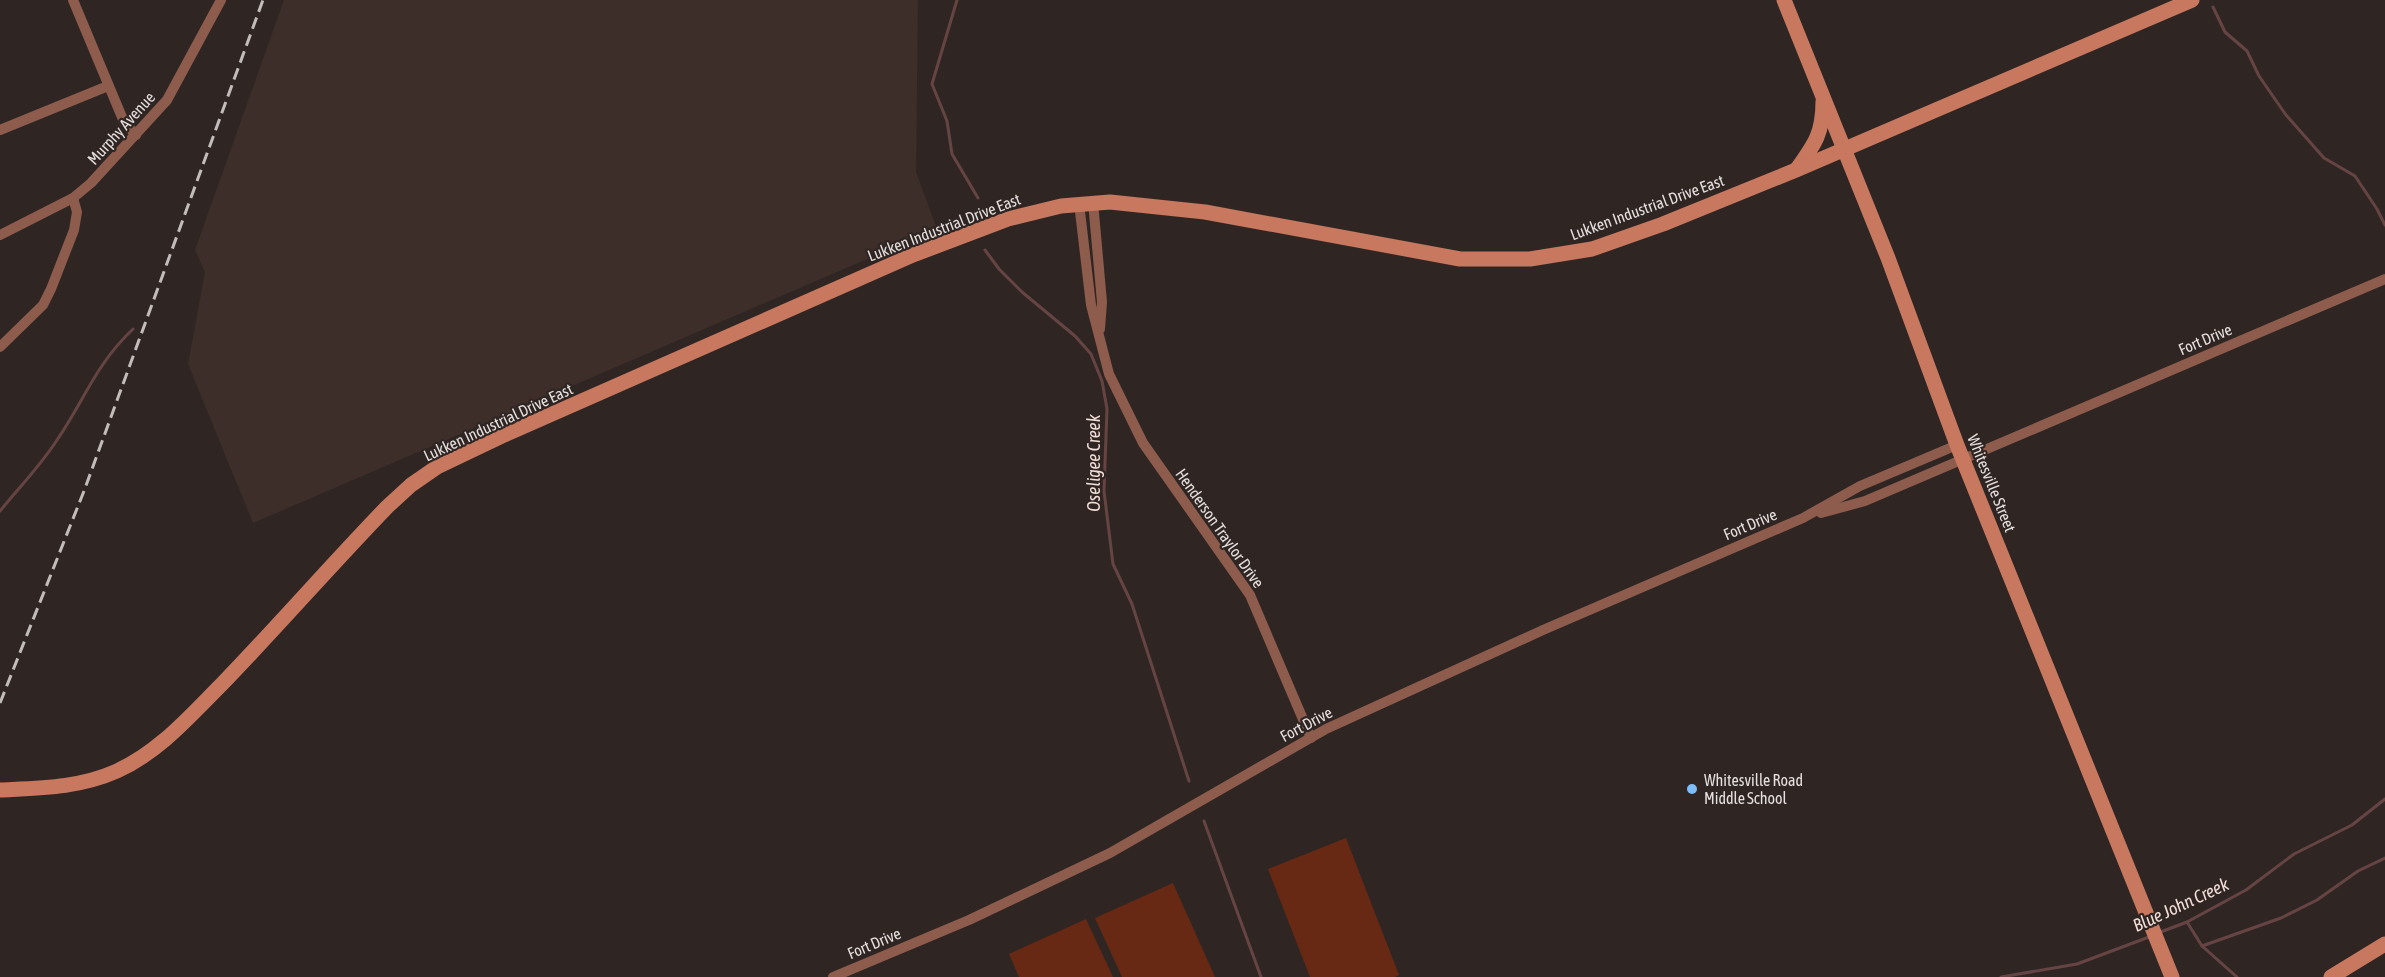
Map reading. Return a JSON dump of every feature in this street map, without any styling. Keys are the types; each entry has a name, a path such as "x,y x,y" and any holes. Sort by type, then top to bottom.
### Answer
{"main road":[{"name":"Whitesville Street","path":"1784,0 1845,150 1960,452 2172,977"},
{"name":"Lukken Industrial Drive East","path":"4,790 55,788 87,782 117,771 158,746 250,656 387,507 411,485 437,467 502,436 913,255 1026,214 1086,203 1110,202 1205,212 1440,256 1514,260 1551,257 1592,249 1663,224 1845,150 2192,0"},
{"path":"1796,170 1814,147 1822,127 1823,95"},
{"path":"2331,977 2385,944"}],"street":[{"path":"73,0 124,122 136,135"},
{"name":"Murphy Avenue","path":"0,235 73,198 91,183 167,100 221,0"},
{"path":"0,130 108,86"},
{"path":"0,348 43,305 47,297 74,230 77,212 73,198"},
{"name":"Henderson Traylor Drive","path":"1086,203 1102,302 1100,338 1109,374 1143,443 1250,595 1311,738"},
{"name":"Fort Drive","path":"833,977 969,920 1110,853 1311,738 1543,630 1803,518 1865,501 1960,452 2385,279"}],"shaded area":[{"path":"284,0 918,0 916,172 937,229 253,523 188,364 205,272 195,250"},
{"path":"1346,838 1399,975 1395,977 1310,977 1268,869"},
{"path":"1173,883 1215,977 1122,977 1095,918"},
{"path":"1086,919 1113,977 1019,977 1009,954"}],"waterway":[{"name":"Oseligee Creek","path":"957,0 932,84 947,121 952,154 978,198"},
{"path":"2213,7 2225,32 2247,51 2259,76 2286,115 2324,158 2355,176 2385,225"},
{"name":"Oseligee Creek","path":"985,250 999,269 1022,292 1075,336 1091,354 1102,381 1107,409 1104,491 1113,564 1132,604 1189,781"},
{"path":"0,511 49,452 108,357 133,329"},
{"name":"Blue John Creek","path":"2158,933 2187,922 2246,890 2294,854 2352,825 2385,799"},
{"name":"Oseligee Creek","path":"1204,821 1261,977"},
{"path":"2202,946 2281,918 2317,900 2358,871 2385,858"},
{"path":"2187,922 2202,946 2237,977"},
{"name":"Blue John Creek","path":"2001,977 2077,964 2149,937"}],"railway":[{"path":"0,703 84,491 263,0"}],"place":[{"name":"Whitesville Road Middle School","path":"1692,789"}]}
